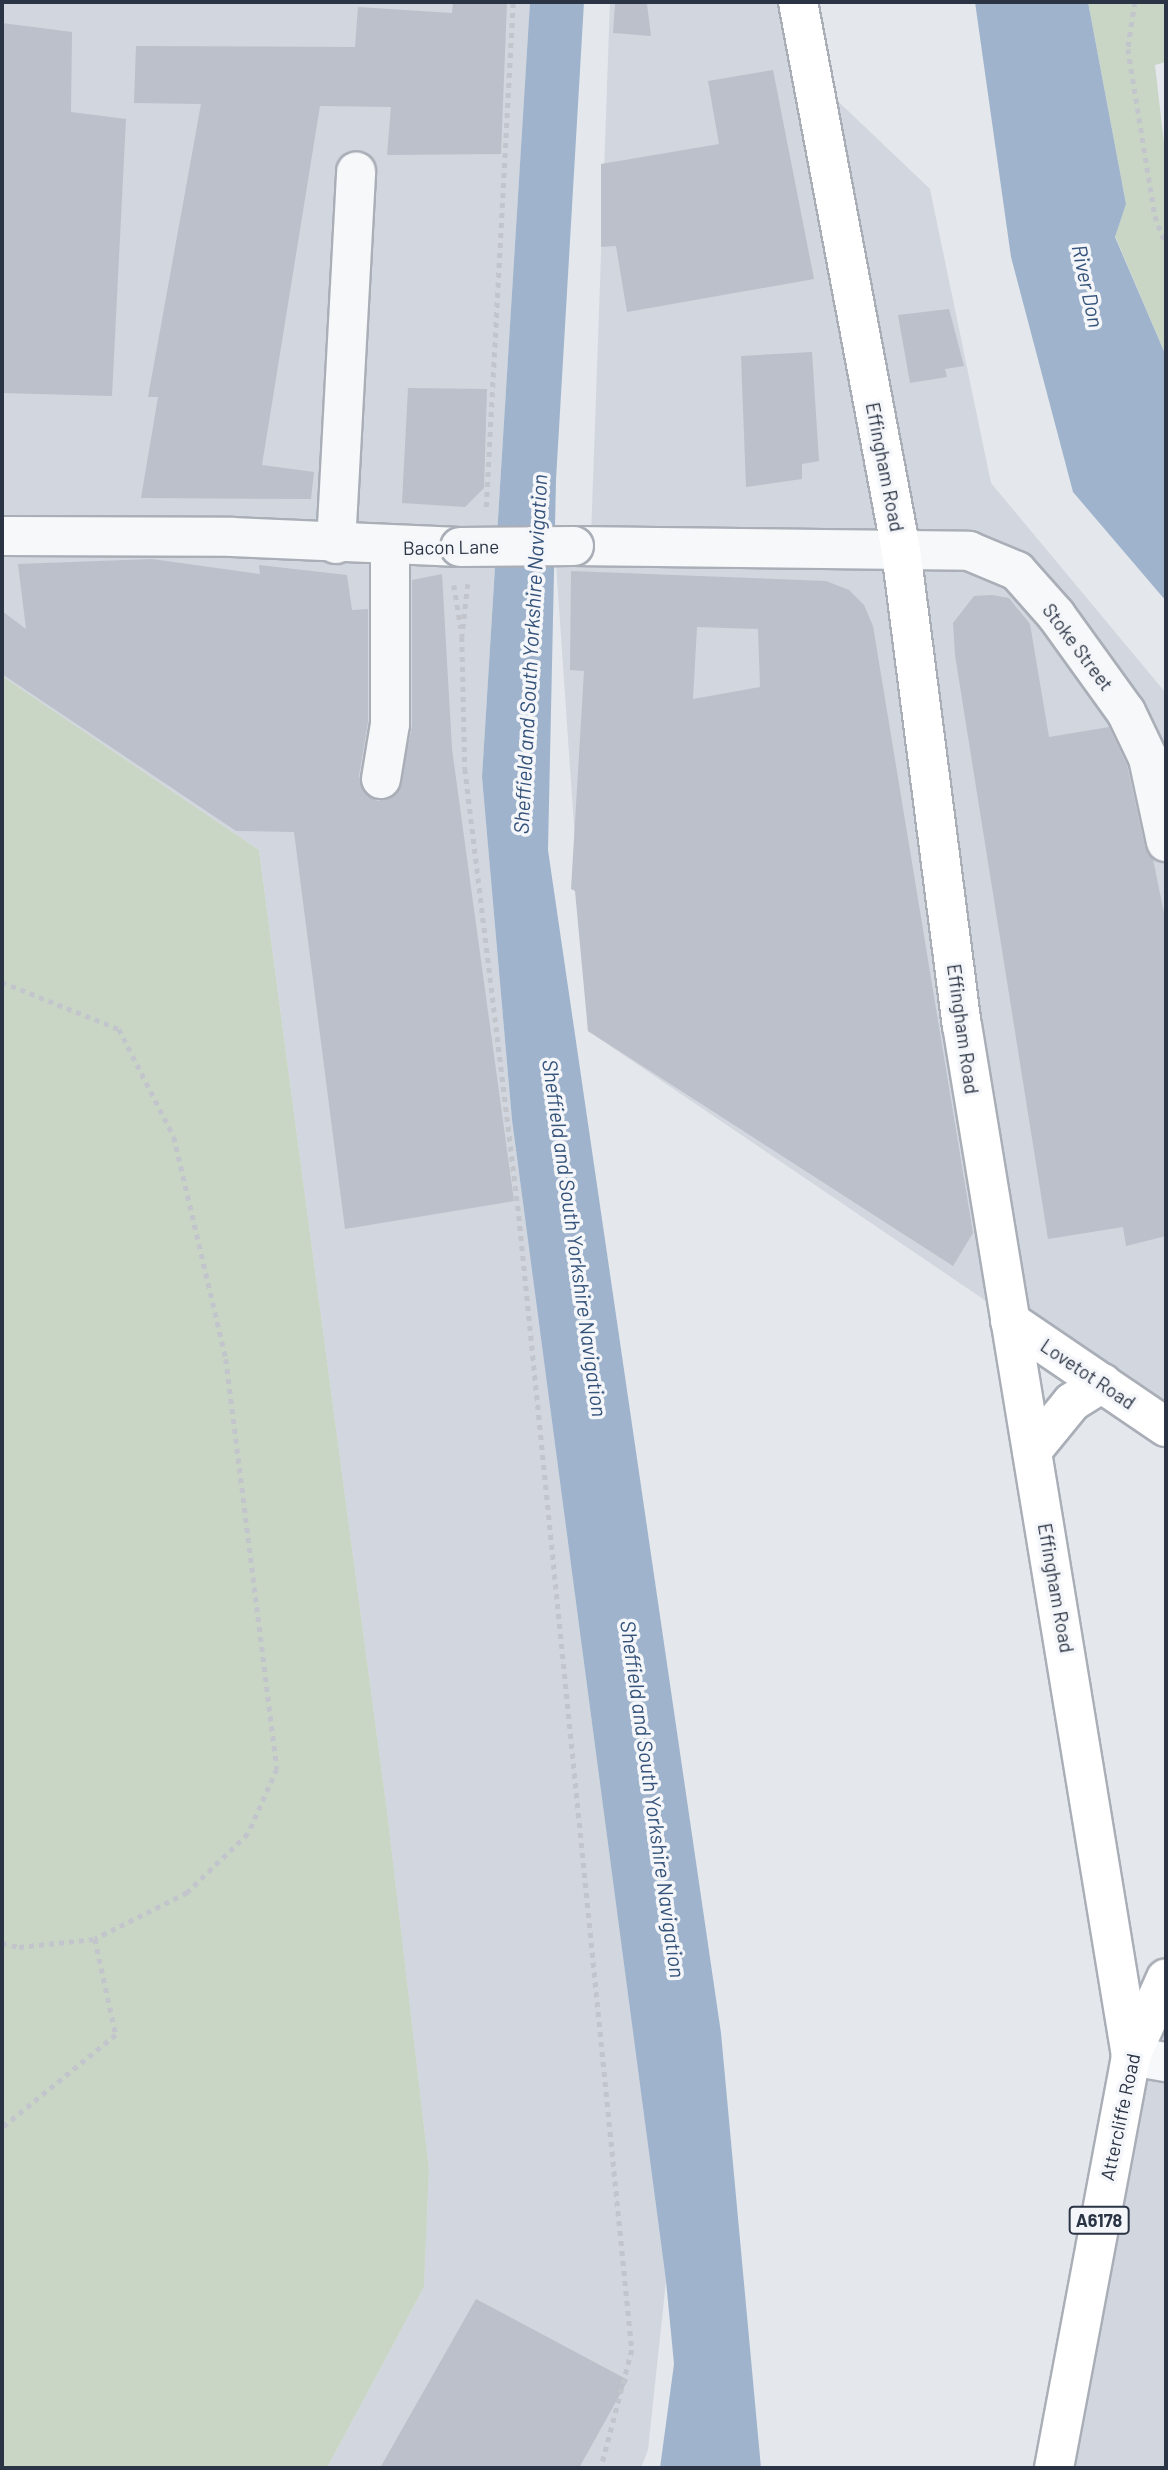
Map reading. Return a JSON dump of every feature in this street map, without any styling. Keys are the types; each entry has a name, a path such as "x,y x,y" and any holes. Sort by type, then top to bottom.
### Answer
{"main road":[{"name":"Effingham Road","path":"798,2 901,551 962,1026 1032,1451 1149,2059"},
{"name":"Lovetot Road","path":"1010,1321 1166,1427"},
{"path":"1032,1451 1072,1402 1101,1383"},
{"name":"Attercliffe Road","path":"1054,2468 1166,1978"}],"street":[{"path":"337,544 356,172"},
{"name":"Bacon Lane","path":"2,536 232,537 390,548 575,546 901,551"},
{"path":"381,779 390,724 390,548"},
{"name":"Stoke Street","path":"901,551 969,551 1017,571 1056,615 1126,712 1148,758 1166,842"}],"path":[{"path":"513,2 489,494 465,546 462,637 465,769 519,1216 632,2350 601,2468"},
{"path":"1135,2 1128,50 1155,216 1166,244"},
{"path":"462,637 465,546"},
{"path":"2,982 119,1029 174,1137 226,1359 277,1769 248,1834 187,1893 95,1939 19,1947 2,1943"},
{"path":"2,2128 116,2035 95,1939"}],"shaded area":[{"path":"2,2 530,2 482,777 512,1120 666,2281 648,2450 641,2468 327,2468 424,2287 429,2169 386,1804 259,850 2,676"},
{"path":"610,2 789,2 799,64 930,189 991,483 1165,692 1166,1423 588,1031 555,549 591,537"},
{"path":"1166,2016 1166,2468 1072,2468 1134,2093"}],"green space":[{"path":"1088,2 1166,2 1166,62 1155,65 1166,161 1166,356 1115,236 1126,204"},
{"path":"2,676 259,850 387,1811 429,2169 424,2287 327,2468 2,2468"}],"water":[{"name":"Sheffield and South Yorkshire Navigation","path":"530,2 584,2 556,480 548,850 721,2033 761,2468 660,2468 674,2364 666,2281 512,1120 482,777"},
{"name":"River Don","path":"975,2 1088,2 1126,204 1115,237 1166,356 1166,601 1073,492 1011,257"}],"building":[{"path":"453,2 507,2 501,154 387,155 391,107 320,106 262,465 314,472 311,499 141,498 158,397 148,397 201,104 134,103 136,46 355,47 358,7 452,13"},
{"path":"615,4 647,4 651,36 613,33"},
{"path":"2,23 72,32 71,112 126,119 112,396 2,393"},
{"path":"773,70 814,279 627,312 616,246 601,247 601,164 719,144 708,81"},
{"path":"949,309 964,366 945,369 947,377 910,383 898,315"},
{"path":"812,352 819,461 802,464 802,479 746,487 741,356"},
{"path":"408,388 487,389 484,488 465,507 402,503"},
{"path":"152,559 260,574 259,565 347,575 352,610 368,609 368,722 359,776 367,795 378,801 398,792 412,727 412,580 442,574 452,749 514,1201 345,1229 294,832 236,831 2,674 2,611 26,629 18,564"},
{"path":"571,571 826,581 849,590 864,605 873,626 973,1233 953,1266 588,1031 575,891 571,889 584,671 570,670","holes":["697,627 758,629 760,687 693,699"]},
{"path":"974,596 1009,598 1030,624 1049,737 1109,727 1127,765 1145,847 1153,859 1166,923 1166,1236 1126,1246 1123,1227 1048,1239 955,655 953,623"},
{"path":"476,2299 628,2380 579,2468 380,2468"}]}
